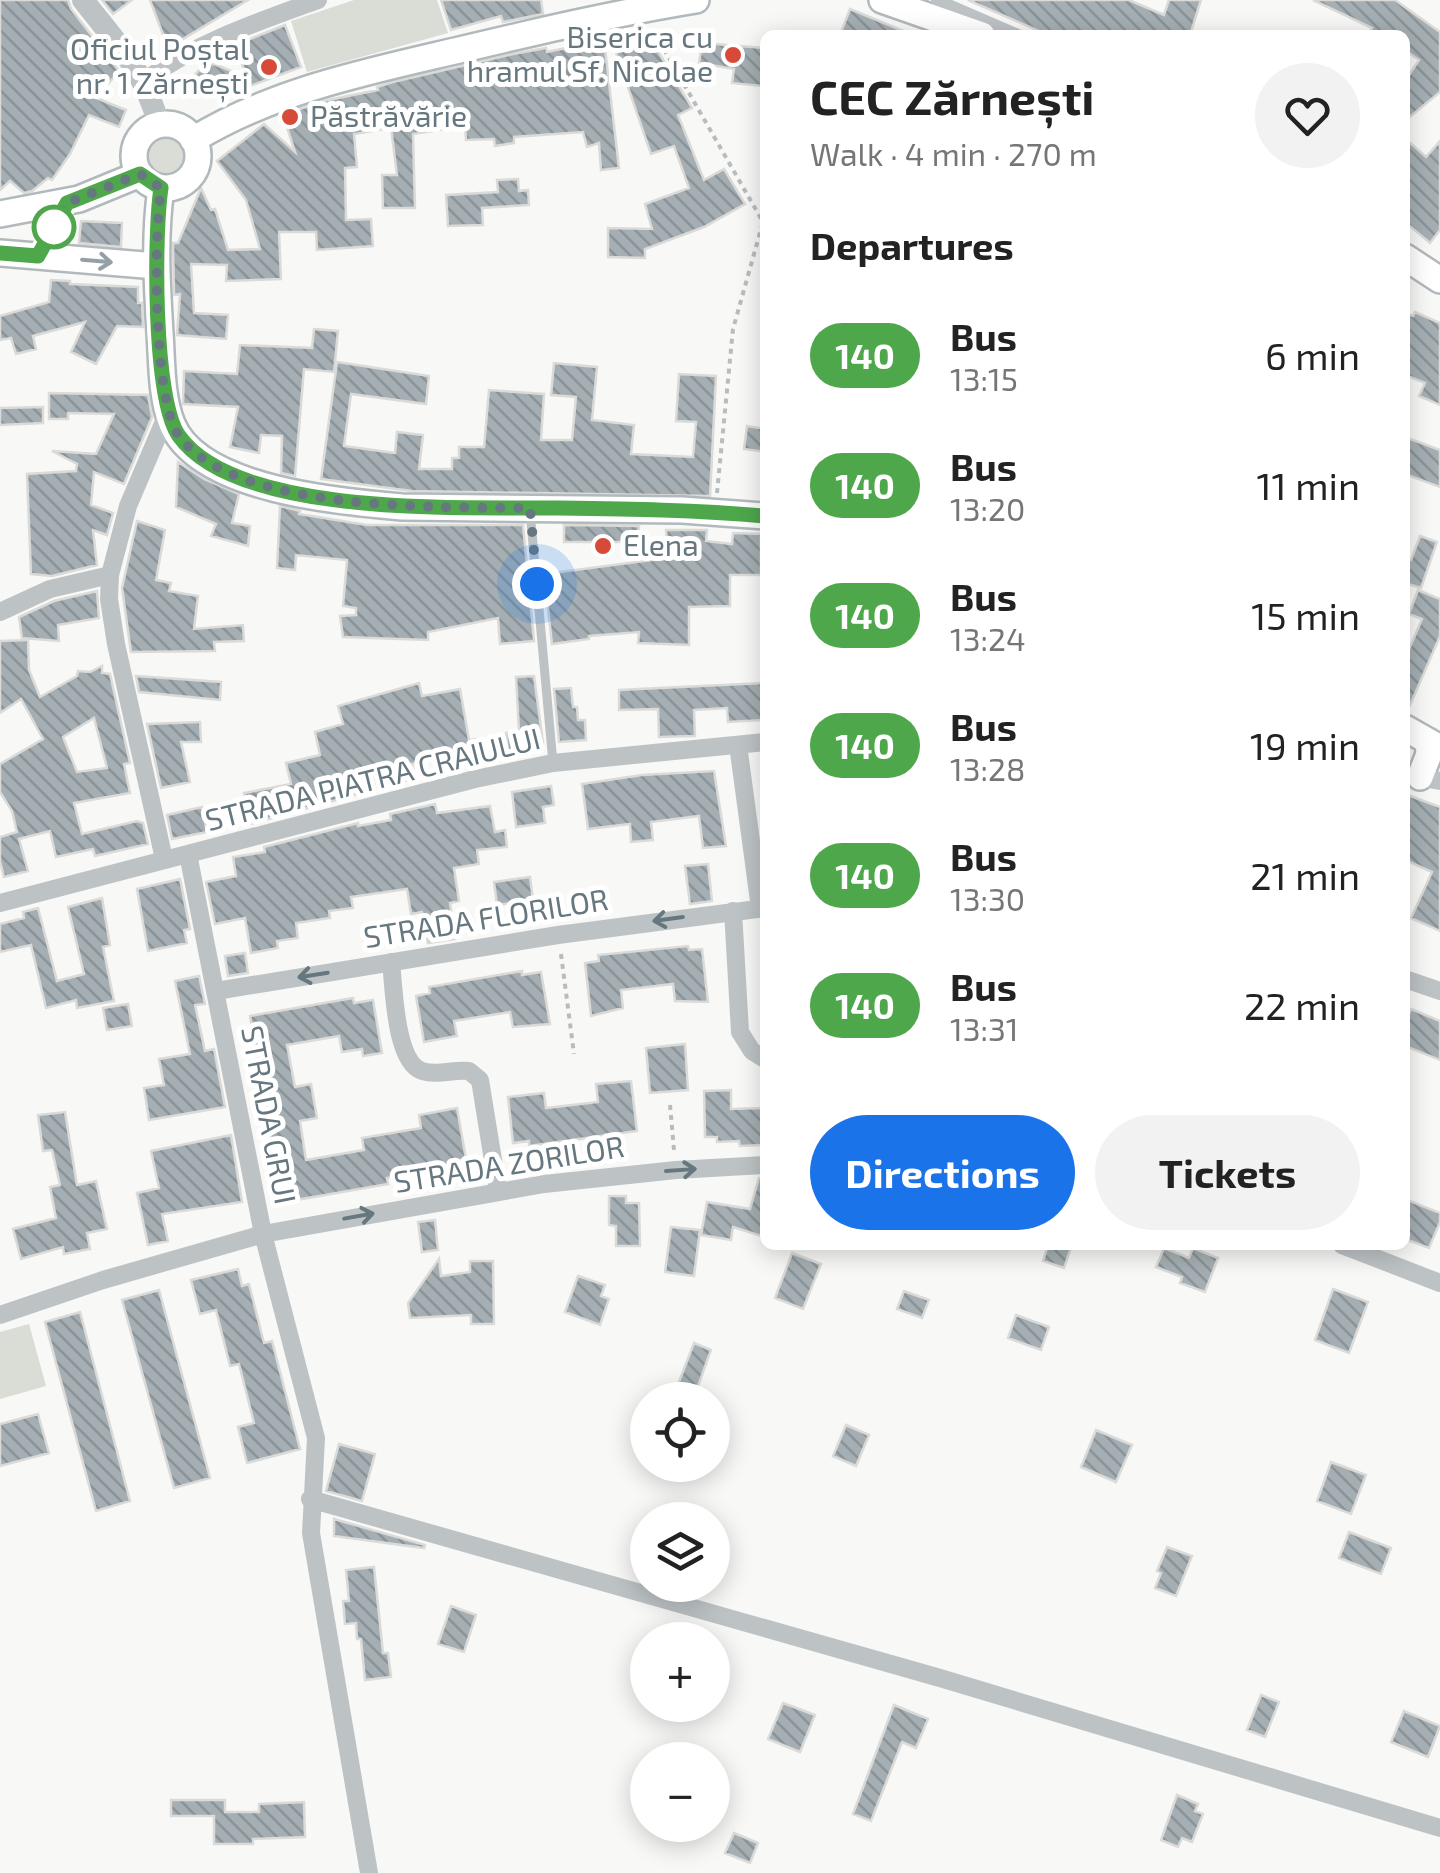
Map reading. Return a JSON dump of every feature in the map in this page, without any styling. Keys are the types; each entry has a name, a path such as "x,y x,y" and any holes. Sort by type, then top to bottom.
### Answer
{"main road":[{"path":"194,140 225,121 281,98 391,66 640,5 696,0"},
{"path":"882,0 943,14 973,30"},
{"path":"0,214 67,203 150,181 183,183 197,164 194,140 179,127 159,125 140,137 134,157 150,181 168,412 173,426 193,451 232,472 319,498 402,507 760,516"},
{"path":"0,253 156,266"},
{"path":"1410,259 1440,280"},
{"path":"1410,731 1434,745 1422,778"}],"street":[{"path":"83,0 134,63 159,125"},
{"path":"144,81 212,40 318,0"},
{"path":"943,14 1000,30"},
{"path":"164,859 112,624 110,575 132,496 168,412"},
{"path":"0,612 50,589 110,575"},
{"name":"STRADA PIATRA CRAIULUI","path":"0,902 475,778 552,763 760,743"},
{"path":"738,745 760,888"},
{"name":"STRADA GRUI","path":"0,1315 121,1274 263,1234 188,854"},
{"name":"STRADA FLORILOR","path":"216,991 558,934 760,908"},
{"path":"733,911 740,1032 752,1051 760,1055"},
{"path":"392,962 402,1044 409,1062 436,1074 469,1071 480,1080 498,1191"},
{"path":"1410,980 1440,992"},
{"name":"STRADA ZORILOR","path":"263,1234 498,1191 676,1170 760,1165"},
{"path":"263,1234 316,1438 310,1499 316,1566 368,1873"},
{"path":"1355,1250 1440,1284"},
{"path":"310,1499 940,1678 1440,1828"}],"lane":[{"path":"38,256 67,203"},
{"path":"530,508 552,763"}],"path":[{"path":"640,5 760,217"},
{"path":"716,512 733,329 760,233"},
{"path":"558,934 574,1054"},
{"path":"670,1104 676,1170"}],"shaded area":[{"path":"354,0 437,0 448,33 307,72 291,21"},
{"path":"166,137 179,143 185,156 179,169 166,175 153,169 147,156 153,143"},
{"path":"29,1324 46,1386 0,1399 0,1332"}],"building":[{"path":"0,0 68,0 119,71 96,98 126,110 119,127 89,115 52,180 48,178 24,193 10,181 0,190"},
{"path":"102,0 132,0 113,14"},
{"path":"150,0 248,0 167,45"},
{"path":"441,0 541,0 543,14 503,22 501,16 451,30"},
{"path":"968,0 1129,0 1164,15 1169,0 1201,0 1192,30 1037,30"},
{"path":"1313,0 1395,0 1440,32 1440,92 1410,117 1410,74 1419,60 1410,54 1410,30 1372,28"},
{"path":"850,9 901,30 842,30"},
{"path":"285,25 301,67 250,86 235,45"},
{"path":"643,26 692,108 678,115 704,180 724,169 745,204 704,227 645,249 645,258 608,257 608,228 652,229 645,204 689,188 674,146 651,154 611,38"},
{"path":"604,40 619,168 601,170 599,143 587,147 583,132 514,137 514,143 495,146 494,139 466,140 465,126 413,134 415,208 383,208 382,175 397,175 391,128 354,134 357,167 345,168 346,220 371,219 373,246 317,250 316,232 279,232 281,279 226,281 227,265 191,264 194,313 228,315 226,339 177,335 180,294 174,295 173,243 178,243 201,188 211,210 215,209 228,250 260,249 246,200 217,161 264,124 295,152 283,115 293,111 513,54 546,48 547,52"},
{"name":"Biserica cu hramul Sf. Nicolae","path":"702,43 760,48 760,86 732,83 734,69 699,63"},
{"path":"214,64 234,72 223,91 208,97 195,88 193,77 204,65"},
{"path":"1440,141 1440,230 1430,243 1410,226 1410,143 1426,157"},
{"path":"518,179 519,191 528,190 529,205 482,208 483,225 448,226 446,195 498,192 497,180"},
{"path":"81,221 122,223 121,247 79,243"},
{"path":"51,280 138,287 143,327 117,326 96,364 71,352 85,322 33,336 36,349 16,354 11,338 0,340 0,316 49,302"},
{"path":"1415,312 1440,323 1440,405 1419,396 1425,383 1410,377 1410,315"},
{"path":"314,329 338,331 334,372 304,369 295,476 281,473 282,436 261,435 259,453 230,447 238,407 183,404 184,371 237,374 240,345 312,348"},
{"path":"337,362 429,376 426,404 351,394 344,446 395,453 397,432 423,435 419,469 452,469 452,458 459,458 459,447 484,447 489,390 544,394 541,440 572,440 576,397 551,395 554,363 597,367 592,420 634,425 631,454 693,457 696,422 676,421 679,374 716,376 710,496 412,491 321,479"},
{"path":"49,393 148,395 152,417 124,484 94,472 91,505 113,513 107,535 93,530 97,565 52,576 31,574 27,474 76,471 77,464 52,451 96,454 114,414 68,413 68,419 49,419"},
{"path":"43,407 43,423 0,425 0,408"},
{"path":"747,426 760,428 760,451 744,449"},
{"path":"1410,439 1440,450 1440,487 1410,476"},
{"path":"178,462 239,494 232,523 250,526 248,546 211,536 216,524 176,507"},
{"path":"280,506 300,511 299,514 367,525 523,525 534,641 500,644 498,618 428,632 428,640 343,637 340,616 356,615 356,608 343,606 347,560 296,555 295,570 277,568"},
{"path":"137,521 165,530 156,580 171,583 169,591 198,596 194,629 243,625 244,641 214,642 215,651 131,652 122,588"},
{"path":"564,525 639,526 638,542 564,542"},
{"path":"666,530 707,530 706,541 732,544 733,533 760,534 760,575 730,575 730,606 689,607 689,645 638,643 639,632 552,644 544,574 668,558"},
{"path":"1420,536 1437,542 1421,588 1410,585 1411,560"},
{"path":"1418,590 1440,599 1440,636 1410,705 1410,647 1422,619 1410,611"},
{"path":"97,591 99,618 58,625 59,641 22,638 19,617 54,601"},
{"path":"28,640 29,670 40,697 77,676 78,671 90,672 102,666 102,673 110,674 130,763 124,764 130,793 74,803 82,834 137,821 143,823 148,844 95,856 93,849 56,857 50,831 19,839 28,871 4,877 0,837 17,832 12,811 0,792 0,764 43,739 21,699 0,713 0,641","holes":["94,718 107,768 77,772 63,737"]},
{"path":"136,676 221,682 220,700 139,692"},
{"path":"534,676 543,743 538,743 538,749 508,753 506,733 519,731 516,677"},
{"path":"419,683 422,696 460,689 469,740 477,739 481,760 452,765 450,754 412,764 416,778 250,824 244,793 291,784 286,763 320,755 315,732 343,724 338,706"},
{"path":"760,683 760,720 728,722 727,708 694,710 695,736 659,737 658,709 619,710 619,690"},
{"path":"571,688 578,720 585,720 586,740 559,742 554,689"},
{"path":"200,722 201,742 181,742 190,782 161,788 147,724"},
{"path":"714,771 726,846 703,848 699,816 651,822 653,840 631,842 630,824 588,829 582,784 642,775"},
{"path":"551,786 554,805 543,807 545,823 516,827 512,792"},
{"path":"1410,796 1440,807 1440,931 1411,918 1432,872 1410,862"},
{"path":"435,804 437,813 490,806 495,832 505,830 507,847 477,850 479,864 454,868 459,901 450,903 455,939 428,943 422,912 411,914 407,889 351,897 353,908 329,911 330,918 296,923 298,938 277,941 278,948 251,953 245,918 215,924 206,882 236,876 233,857 265,852 264,847 358,823 391,820 390,814"},
{"path":"202,807 207,832 172,839 167,815"},
{"path":"708,864 712,901 690,904 685,866"},
{"path":"530,877 533,900 497,905 494,882"},
{"path":"180,879 190,929 184,930 187,943 148,951 137,889"},
{"path":"102,898 110,945 103,947 114,1001 77,1008 76,1000 46,1008 31,945 0,952 0,924 24,918 23,912 38,908 57,981 84,974 68,907"},
{"path":"688,946 689,950 702,949 708,1002 675,1001 673,984 621,990 623,1008 591,1016 585,963 599,961 598,955"},
{"path":"245,953 248,973 228,976 225,956"},
{"path":"522,971 522,975 541,972 550,1024 513,1027 510,1012 454,1021 457,1036 424,1042 416,996 430,993 429,987"},
{"path":"199,976 205,1004 195,1005 205,1051 214,1049 225,1107 149,1120 144,1088 164,1085 159,1059 190,1054 175,981"},
{"path":"353,998 354,1003 373,1000 382,1053 363,1056 362,1049 342,1052 339,1036 287,1045 295,1087 311,1084 317,1118 300,1121 306,1160 364,1150 362,1138 421,1128 419,1115 457,1108 466,1159 448,1162 449,1168 387,1178 388,1184 296,1200 281,1199 250,1016"},
{"path":"128,1004 132,1026 107,1030 103,1008"},
{"path":"1410,1011 1440,1021 1440,1060 1410,1048"},
{"path":"685,1044 688,1090 650,1093 646,1048"},
{"path":"631,1081 637,1131 529,1146 529,1141 513,1143 508,1097 544,1093 546,1108 598,1102 596,1084"},
{"path":"731,1090 731,1109 760,1108 760,1145 740,1146 739,1141 717,1142 717,1137 705,1137 704,1091"},
{"path":"65,1112 77,1185 96,1181 107,1229 87,1233 90,1249 64,1254 63,1247 21,1259 13,1229 56,1218 50,1187 60,1185 52,1150 43,1151 38,1115"},
{"path":"231,1135 242,1202 162,1214 168,1241 148,1245 137,1193 159,1188 151,1151"},
{"path":"760,1178 760,1235 733,1227 731,1240 701,1235 707,1202 750,1209"},
{"path":"609,1196 626,1196 626,1203 639,1203 640,1246 616,1246 616,1226 609,1225"},
{"path":"1410,1201 1440,1213 1429,1248 1410,1241"},
{"path":"435,1220 438,1250 422,1252 418,1222"},
{"path":"671,1227 700,1230 694,1276 665,1272"},
{"path":"1046,1250 1070,1250 1064,1268 1043,1261"},
{"path":"1163,1250 1189,1258 1192,1250 1198,1250 1218,1258 1205,1292 1180,1283 1182,1277 1156,1267"},
{"path":"792,1253 821,1264 803,1309 775,1298"},
{"path":"439,1259 441,1276 470,1272 470,1261 493,1261 494,1324 471,1324 471,1315 410,1318 408,1303"},
{"path":"238,1269 242,1286 249,1284 264,1343 272,1341 300,1449 247,1463 238,1427 254,1423 239,1364 230,1366 216,1310 200,1314 191,1280"},
{"path":"578,1276 605,1285 601,1296 609,1299 600,1325 565,1312"},
{"path":"1333,1289 1368,1302 1349,1353 1315,1340"},
{"path":"159,1290 210,1478 174,1488 122,1300"},
{"path":"904,1291 929,1300 922,1318 897,1309"},
{"path":"80,1312 130,1501 96,1511 45,1322"},
{"path":"1016,1315 1049,1327 1041,1350 1008,1338"},
{"path":"694,1343 711,1350 699,1382 679,1382"},
{"path":"38,1414 49,1453 0,1466 0,1424"},
{"path":"846,1425 869,1435 856,1466 833,1456"},
{"path":"1096,1430 1132,1445 1116,1482 1081,1467"},
{"path":"339,1444 375,1454 362,1501 326,1491"},
{"path":"1331,1462 1366,1475 1351,1514 1317,1501"},
{"path":"334,1519 425,1545 424,1548 334,1536"},
{"path":"1349,1532 1391,1548 1381,1574 1339,1558"},
{"path":"1167,1547 1192,1556 1176,1596 1155,1588"},
{"path":"374,1567 383,1653 388,1653 391,1677 365,1680 361,1639 357,1639 356,1623 345,1624 343,1601 349,1601 346,1570"},
{"path":"451,1606 476,1615 464,1652 438,1644"},
{"path":"1261,1695 1279,1702 1265,1737 1247,1730"},
{"path":"783,1703 815,1715 800,1752 768,1739"},
{"path":"894,1705 928,1719 916,1748 902,1742 871,1821 853,1814"},
{"path":"1404,1711 1440,1726 1428,1757 1391,1742"},
{"path":"1177,1795 1198,1804 1195,1811 1203,1814 1192,1842 1182,1838 1178,1847 1161,1840"},
{"path":"171,1800 225,1800 225,1812 259,1812 259,1804 304,1802 305,1837 214,1844 214,1816 171,1816"},
{"path":"734,1833 758,1843 750,1863 725,1853"}],"bus line":[{"name":"140","path":"0,253 38,256 67,203 140,174 161,188 155,250 168,412 181,439 193,451 263,484 319,498 402,507 682,510 760,516"}],"place":[{"name":"Biserica cu hramul Sf. Nicolae","path":"733,55"},
{"name":"Oficiul Poștal nr. 1 Zărnești","path":"269,67"},
{"name":"Păstrăvărie","path":"290,117"},
{"name":"Elena","path":"603,546"}],"route":[{"path":"54,227 67,203 140,174 161,188 155,250 165,388 173,426 193,451 263,484 319,498 402,507 530,508 537,584"}]}
